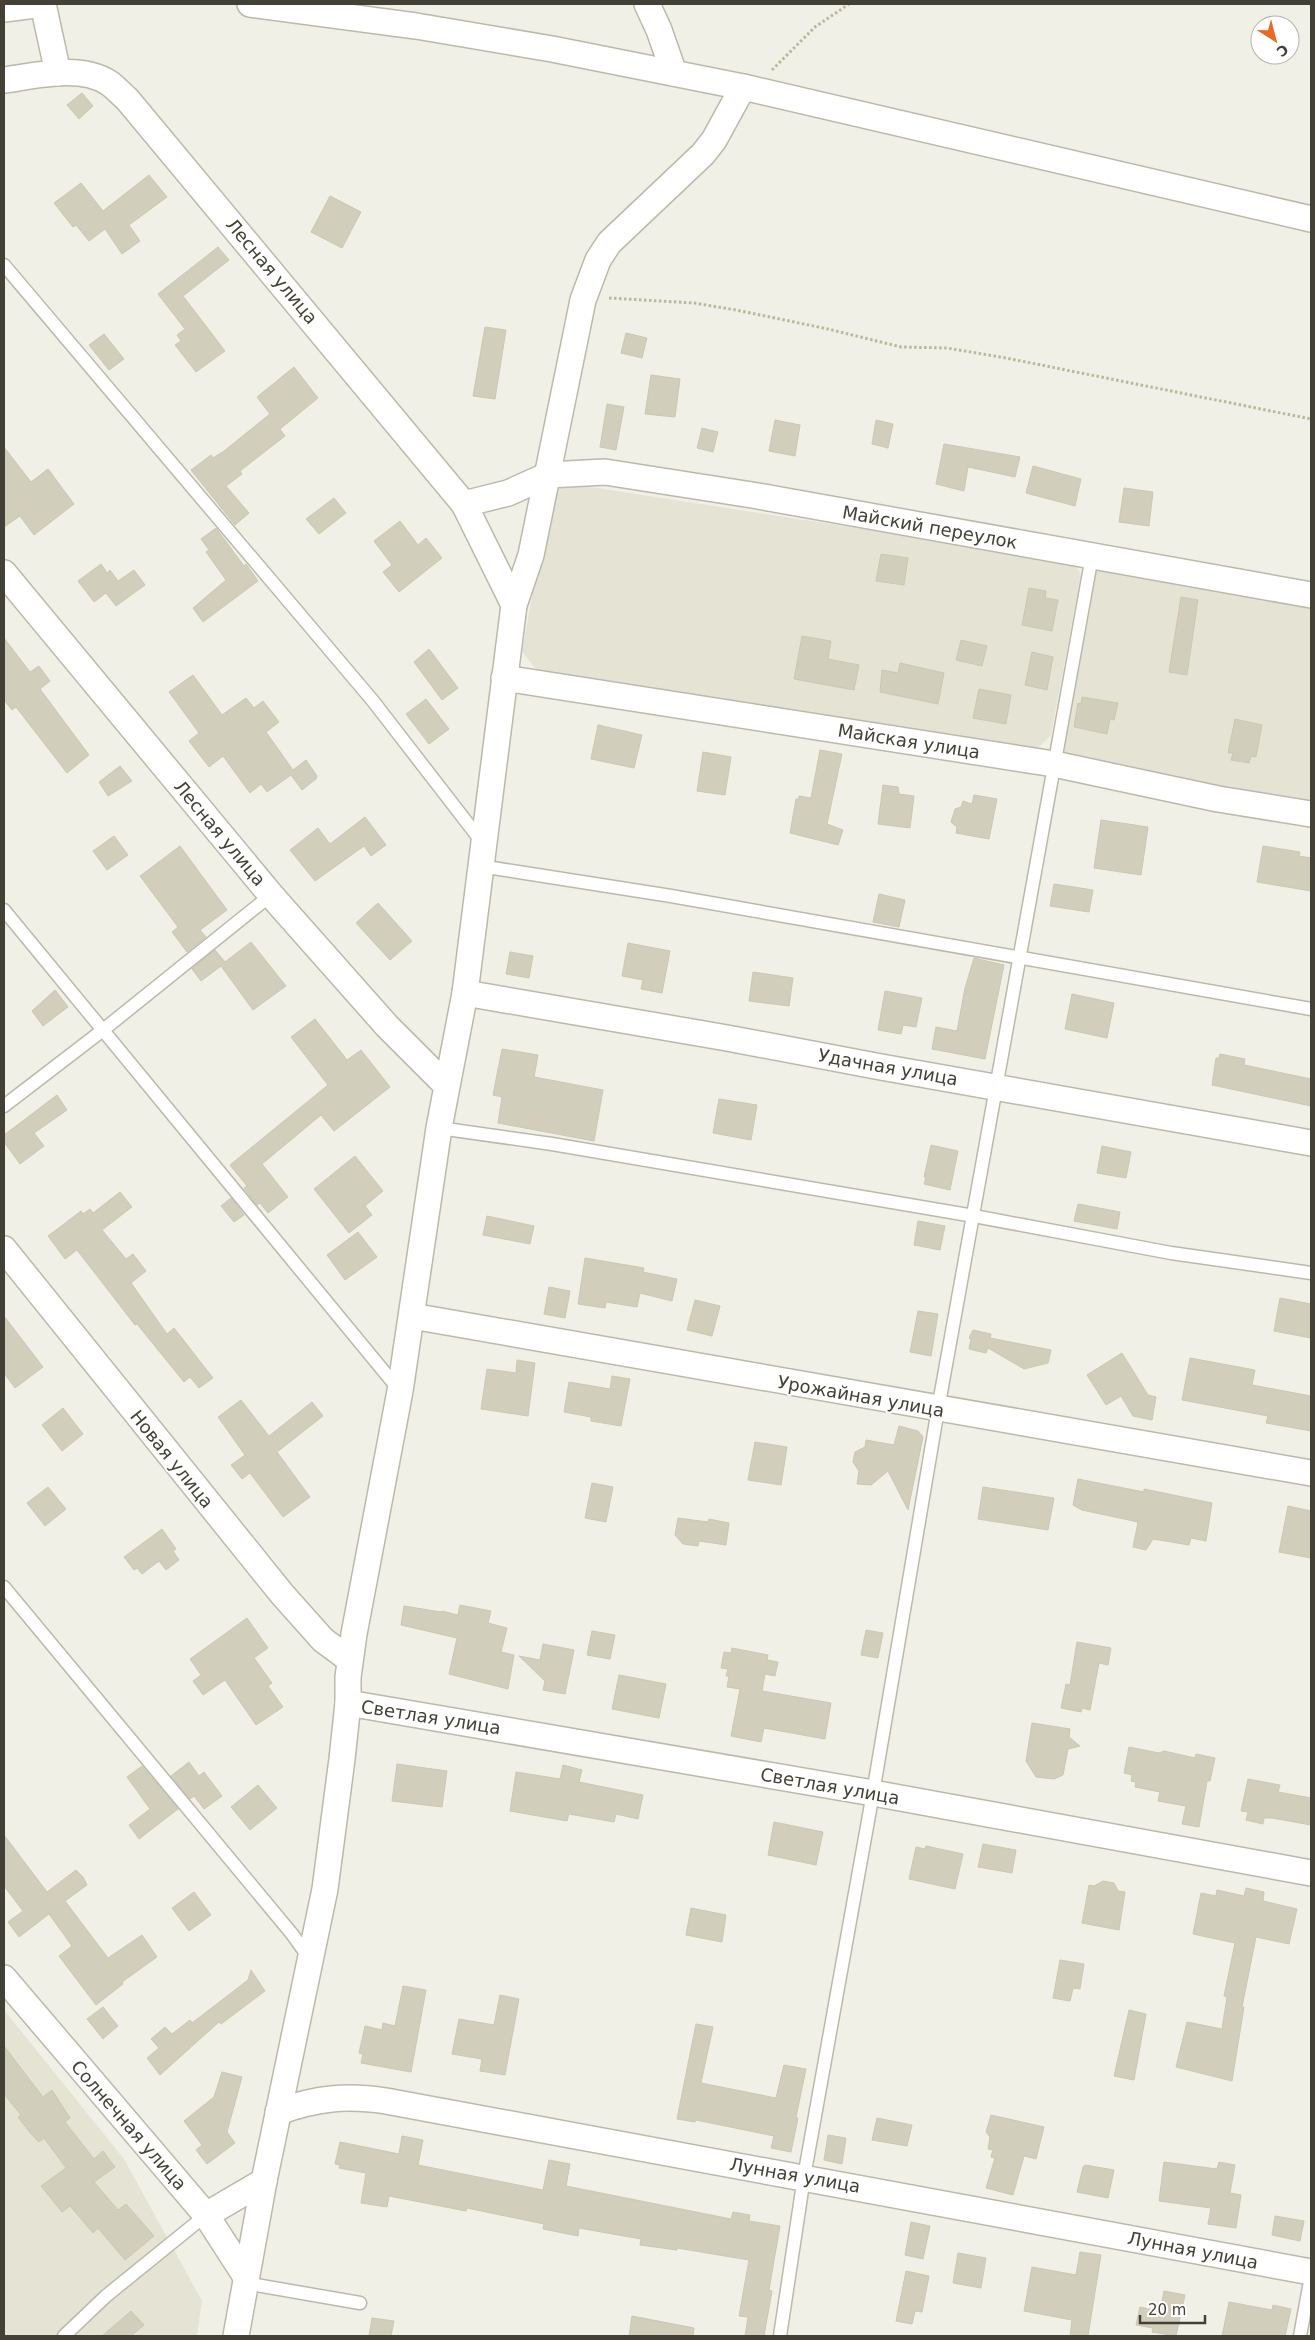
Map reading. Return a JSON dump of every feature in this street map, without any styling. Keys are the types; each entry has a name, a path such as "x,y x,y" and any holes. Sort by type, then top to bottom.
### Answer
{"street":[{"path":"4,9 43,4 58,73"},
{"path":"250,4 416,26 552,49 674,73 747,88 1311,219"},
{"path":"647,4 659,30 674,73"},
{"name":"Лесная улица","path":"4,80 58,73 79,73 109,83 127,99 464,504 514,605"},
{"path":"236,2336 264,2181 325,1889 348,1703 350,1660 400,1391 446,1085 465,993 514,605 526,574 583,300 598,260 609,243 703,154 747,88"},
{"name":"Майский переулок","path":"464,504 508,493 548,475 588,472 624,475 752,495 1311,595"},
{"name":"Лесная улица","path":"4,573 272,895 387,1026 446,1085"},
{"name":"Майская улица","path":"504,678 1054,764 1218,799 1311,814"},
{"name":"Удачная улица","path":"465,993 1311,1143"},
{"name":"Новая улица","path":"4,1249 62,1324 288,1601 323,1640 350,1660"},
{"name":"Урожайная улица","path":"412,1316 1311,1473"},
{"name":"Светлая улица","path":"348,1703 873,1793 1311,1873"},
{"name":"Солнечная улица","path":"4,1978 206,2215 246,2280"},
{"name":"Лунная улица","path":"278,2112 299,2104 346,2097 361,2098 804,2177 1311,2272"},
{"path":"206,2215 264,2181"}],"lane":[{"path":"4,265 373,701 482,855 671,896 1311,1009"},
{"path":"780,2336 804,2177 873,1793 938,1409 998,1086 1092,556"},
{"path":"4,1106 104,1030 272,895"},
{"path":"4,910 400,1391"},
{"path":"439,1128 552,1144 974,1216 1171,1253 1311,1274"},
{"path":"4,1587 286,1927 310,1960"},
{"path":"64,2336 100,2300 206,2215"},
{"path":"1300,2336 1311,2276"},
{"path":"246,2280 360,2303"}],"path":[{"path":"747,88 815,27 849,4"},
{"path":"583,300 595,298 651,299 694,303 828,328 901,348 947,348 1006,358 1311,419"}],"shaded area":[{"path":"564,483 1072,561 1081,574 1051,735 1035,751 537,670 522,652 549,501"},
{"path":"1106,567 1311,605 1311,802 1068,760 1060,743 1091,575"},
{"path":"4,2010 124,2159 202,2301 197,2336 4,2336"}],"building":[{"path":"82,93 93,106 79,119 67,105"},
{"path":"149,175 167,197 129,225 140,241 122,254 105,229 89,241 76,225 73,227 54,203 81,183 103,211"},
{"path":"330,196 361,212 342,248 311,232"},
{"path":"218,247 229,260 183,296 225,351 196,372 175,345 181,341 177,335 185,329 158,294"},
{"path":"485,327 506,330 495,399 473,396"},
{"path":"626,333 647,338 642,358 621,353"},
{"path":"104,334 124,359 109,370 89,345"},
{"path":"294,367 318,398 280,429 285,436 240,471 242,474 226,486 249,513 235,525 191,470 211,455 213,458 224,451 270,414 257,397"},
{"path":"651,375 680,379 675,417 645,414"},
{"path":"607,404 624,407 616,450 600,447"},
{"path":"775,420 800,425 795,456 769,451"},
{"path":"876,420 893,424 888,448 872,444"},
{"path":"702,428 718,432 713,452 697,448"},
{"path":"944,444 1020,457 1015,477 968,467 964,491 936,484"},
{"path":"4,447 31,482 48,469 74,504 34,535 20,516 4,527"},
{"path":"1033,466 1081,479 1075,506 1026,493"},
{"path":"1124,488 1153,492 1149,526 1119,522"},
{"path":"334,498 346,513 319,534 306,519"},
{"path":"400,521 418,545 426,538 442,558 399,592 383,572 392,565 374,541"},
{"path":"216,528 244,566 246,564 258,581 203,622 193,608 226,580 206,552 209,550 201,539"},
{"path":"881,554 908,558 904,585 876,581"},
{"path":"101,564 107,573 110,570 118,581 134,570 145,585 116,606 106,593 94,602 78,581"},
{"path":"1029,588 1046,591 1045,598 1058,600 1052,631 1022,625"},
{"path":"1181,597 1198,600 1187,675 1169,672"},
{"path":"802,636 831,641 828,659 859,665 854,690 794,679"},
{"path":"4,638 30,672 39,666 50,681 40,689 89,755 67,773 16,707 12,710 4,700"},
{"path":"961,640 987,646 982,666 956,660"},
{"path":"429,649 458,688 442,700 414,662"},
{"path":"1032,652 1053,657 1047,690 1025,685"},
{"path":"900,663 944,673 938,704 880,692 882,670 898,673"},
{"path":"193,675 222,715 246,698 254,708 263,701 279,722 266,732 293,770 306,760 317,776 316,779 302,790 291,775 267,792 261,784 250,793 223,756 209,767 189,741 199,733 169,692"},
{"path":"979,689 1011,695 1006,724 973,718"},
{"path":"1082,697 1118,703 1114,720 1110,719 1107,734 1074,727 1078,703 1081,704"},
{"path":"426,699 449,729 429,744 406,714"},
{"path":"1235,719 1262,725 1256,757 1251,756 1249,763 1231,760 1233,753 1228,753"},
{"path":"598,725 642,735 634,768 591,759"},
{"path":"820,750 842,754 827,824 843,830 838,845 790,833 796,799 799,799 799,796 811,798"},
{"path":"703,752 731,757 725,795 697,791"},
{"path":"120,766 132,781 108,796 99,782"},
{"path":"883,785 898,787 899,794 914,796 910,828 878,824"},
{"path":"974,795 997,799 989,839 956,833 957,827 951,822 955,809 961,807 963,801 972,804"},
{"path":"365,817 386,845 371,856 364,846 315,881 290,850 318,828 330,844"},
{"path":"1101,820 1148,827 1141,875 1094,868"},
{"path":"114,836 128,855 107,870 93,851"},
{"path":"180,846 227,910 200,930 206,937 187,952 172,932 178,927 140,876"},
{"path":"1263,846 1300,852 1299,856 1311,858 1311,891 1257,882"},
{"path":"1054,884 1093,890 1089,912 1050,906"},
{"path":"879,894 905,900 899,927 873,922"},
{"path":"378,903 412,941 390,960 356,923"},
{"path":"251,942 286,986 253,1010 221,966 201,981 192,969 215,950 225,962"},
{"path":"628,943 670,951 662,993 641,989 643,980 622,976"},
{"path":"510,952 533,956 529,978 506,974"},
{"path":"974,958 1004,965 985,1059 932,1049 936,1027 957,1031 965,988"},
{"path":"753,972 793,978 789,1006 749,1001"},
{"path":"55,990 68,1007 43,1026 32,1011"},
{"path":"885,991 922,998 916,1027 903,1025 901,1034 878,1030"},
{"path":"1072,994 1114,1003 1107,1038 1065,1029"},
{"path":"315,1019 347,1060 361,1050 390,1087 334,1131 321,1115 262,1164 288,1197 268,1213 260,1203 257,1205 244,1188 247,1186 230,1165 328,1085 291,1037"},
{"path":"502,1049 538,1055 534,1077 603,1090 594,1141 498,1123 502,1097 493,1095"},
{"path":"1220,1054 1245,1059 1244,1065 1311,1079 1311,1106 1212,1085 1216,1058 1219,1058"},
{"path":"57,1095 67,1110 34,1133 44,1146 20,1164 4,1142 4,1135"},
{"path":"719,1099 757,1105 751,1140 713,1133"},
{"path":"931,1145 958,1151 950,1190 924,1184"},
{"path":"1102,1146 1131,1152 1126,1178 1097,1173"},
{"path":"355,1156 383,1191 365,1206 372,1215 349,1233 314,1189"},
{"path":"120,1192 132,1207 102,1230 126,1259 133,1254 146,1271 131,1283 167,1334 174,1328 213,1378 199,1388 190,1377 184,1382 137,1324 135,1325 77,1250 65,1259 48,1236 81,1211 83,1214 90,1209 93,1213"},
{"path":"231,1198 244,1215 234,1222 221,1206"},
{"path":"1078,1204 1120,1212 1117,1229 1074,1221"},
{"path":"487,1216 534,1226 530,1244 483,1235"},
{"path":"918,1221 945,1226 940,1250 914,1245"},
{"path":"358,1232 377,1257 345,1280 327,1255"},
{"path":"585,1258 644,1268 643,1272 677,1279 672,1301 640,1293 637,1307 606,1302 605,1308 578,1304"},
{"path":"549,1287 570,1291 565,1318 544,1314"},
{"path":"1280,1298 1311,1304 1311,1338 1274,1331"},
{"path":"695,1300 720,1306 712,1336 687,1330"},
{"path":"918,1311 938,1314 931,1356 910,1352"},
{"path":"4,1316 43,1367 15,1388 4,1373"},
{"path":"973,1330 991,1334 990,1338 1051,1350 1048,1363 1024,1369 988,1348 986,1353 969,1349 971,1339 969,1338"},
{"path":"1122,1353 1148,1395 1156,1397 1152,1420 1133,1416 1121,1396 1106,1405 1087,1375"},
{"path":"1190,1358 1255,1370 1252,1385 1311,1396 1311,1431 1266,1423 1268,1416 1182,1400"},
{"path":"517,1360 535,1363 528,1416 481,1409 487,1369 516,1373"},
{"path":"612,1376 630,1379 621,1426 591,1421 591,1417 564,1412 569,1382 610,1389"},
{"path":"241,1400 269,1436 312,1402 323,1416 277,1452 310,1497 283,1517 250,1473 242,1479 231,1465 245,1455 218,1417"},
{"path":"63,1408 83,1434 62,1451 42,1425"},
{"path":"899,1426 918,1431 923,1437 908,1510 888,1471 871,1485 857,1484 859,1471 853,1462 855,1452 865,1447 866,1440 894,1445"},
{"path":"755,1442 787,1447 781,1485 748,1480"},
{"path":"1078,1479 1144,1492 1144,1489 1212,1503 1206,1541 1191,1538 1189,1545 1153,1539 1146,1550 1133,1547 1138,1522 1082,1510 1073,1505"},
{"path":"592,1483 613,1487 606,1522 585,1518"},
{"path":"48,1487 66,1509 45,1526 27,1503"},
{"path":"983,1487 1054,1498 1048,1530 978,1519"},
{"path":"1288,1506 1311,1511 1311,1558 1279,1552"},
{"path":"678,1518 708,1522 709,1519 729,1523 726,1545 699,1541 698,1546 683,1544 675,1535"},
{"path":"162,1529 176,1549 173,1551 179,1560 166,1570 159,1561 142,1574 137,1568 134,1570 124,1557"},
{"path":"460,1605 491,1611 488,1623 507,1628 501,1652 514,1655 508,1689 449,1674 457,1638 401,1625 404,1606 458,1615"},
{"path":"247,1618 268,1648 254,1658 272,1683 268,1686 283,1707 256,1725 225,1680 203,1695 193,1681 201,1675 190,1659"},
{"path":"866,1630 883,1633 878,1658 861,1655"},
{"path":"592,1631 615,1635 610,1659 587,1655"},
{"path":"1077,1642 1111,1648 1108,1665 1099,1663 1090,1710 1082,1708 1081,1712 1061,1708 1066,1684 1070,1685"},
{"path":"543,1644 574,1650 565,1694 543,1690 545,1681 519,1656 540,1660"},
{"path":"732,1648 768,1655 767,1660 778,1662 775,1676 765,1674 762,1691 831,1703 825,1739 764,1728 761,1742 731,1736 740,1689 727,1687 729,1676 726,1676 728,1669 721,1668 724,1652 731,1653"},
{"path":"619,1675 666,1684 659,1718 612,1709"},
{"path":"1032,1723 1070,1729 1069,1737 1080,1746 1068,1749 1063,1775 1054,1779 1036,1777 1026,1761"},
{"path":"1129,1747 1159,1753 1164,1751 1195,1758 1196,1754 1215,1758 1210,1781 1207,1781 1199,1827 1182,1824 1186,1806 1158,1801 1160,1792 1135,1787 1136,1782 1131,1781 1132,1775 1124,1773"},
{"path":"189,1762 199,1776 204,1772 222,1796 204,1809 194,1796 190,1799 171,1776"},
{"path":"397,1764 447,1771 442,1807 392,1801"},
{"path":"563,1765 582,1770 579,1782 643,1795 638,1819 616,1814 614,1822 569,1814 567,1821 510,1811 516,1772 560,1779"},
{"path":"142,1766 178,1809 139,1839 129,1825 150,1809 127,1777"},
{"path":"1248,1779 1280,1785 1278,1792 1311,1798 1311,1825 1272,1818 1264,1818 1263,1824 1246,1820 1248,1812 1241,1811"},
{"path":"258,1785 277,1808 250,1830 231,1807"},
{"path":"774,1822 823,1832 816,1865 768,1855"},
{"path":"4,1835 47,1892 76,1870 83,1877 87,1885 65,1901 108,1958 142,1935 157,1957 122,1982 123,1984 96,2005 59,1956 72,1946 49,1914 19,1937 8,1922 23,1911 4,1886"},
{"path":"983,1844 1016,1850 1012,1873 978,1867"},
{"path":"926,1846 963,1854 955,1889 909,1879 916,1847 925,1849"},
{"path":"1103,1881 1114,1883 1118,1891 1125,1892 1119,1930 1082,1923 1089,1885 1094,1886"},
{"path":"1246,1888 1264,1892 1263,1901 1297,1909 1289,1944 1256,1937 1242,2007 1244,2007 1232,2081 1176,2067 1187,2022 1222,2029 1227,1997 1224,1996 1235,1943 1193,1934 1201,1893 1216,1896 1217,1890 1244,1896"},
{"path":"194,1892 211,1915 189,1931 172,1908"},
{"path":"691,1908 726,1915 722,1942 686,1935"},
{"path":"1060,1960 1084,1964 1080,1989 1073,1988 1070,2001 1053,1998"},
{"path":"251,1970 265,1991 221,2024 219,2022 160,2075 147,2058 159,2048 151,2039 165,2027 172,2034 190,2020 192,2023 248,1980"},
{"path":"403,1986 426,1990 411,2072 361,2063 363,2054 359,2053 365,2026 382,2030 383,2023 395,2026"},
{"path":"500,1995 519,1999 505,2075 480,2071 482,2059 452,2054 459,2019 494,2025"},
{"path":"103,2007 118,2026 103,2039 87,2019"},
{"path":"1129,2010 1146,2014 1134,2080 1114,2076"},
{"path":"696,2024 713,2027 701,2083 776,2098 784,2065 806,2069 791,2152 771,2148 774,2136 696,2120 695,2122 677,2119"},
{"path":"4,2046 43,2097 52,2090 70,2118 65,2122 94,2159 103,2151 115,2167 94,2182 118,2210 126,2204 154,2236 125,2260 98,2228 93,2233 70,2206 62,2212 41,2186 66,2168 44,2138 39,2142 32,2135 18,2117 21,2115 4,2094"},
{"path":"222,2072 242,2077 227,2132 235,2143 207,2164 196,2150 202,2145 184,2121 214,2097"},
{"path":"991,2115 1044,2127 1036,2159 1024,2156 1013,2195 986,2188 995,2158 991,2157 993,2150 988,2149 990,2137 986,2132"},
{"path":"877,2118 912,2125 907,2146 872,2140"},
{"path":"828,2135 846,2138 842,2164 824,2160"},
{"path":"402,2136 423,2140 418,2165 543,2190 549,2160 570,2164 566,2186 731,2219 733,2212 750,2215 749,2221 780,2226 769,2290 772,2291 764,2336 745,2336 748,2317 739,2316 749,2260 677,2248 677,2250 640,2245 641,2239 579,2228 578,2236 543,2229 544,2224 467,2208 466,2211 389,2196 387,2207 361,2203 366,2173 339,2168 340,2165 335,2164 340,2142 399,2154"},
{"path":"1164,2162 1217,2169 1219,2162 1235,2165 1230,2193 1241,2195 1236,2228 1208,2224 1211,2208 1159,2201"},
{"path":"1085,2165 1114,2170 1108,2198 1077,2192"},
{"path":"1275,2216 1304,2221 1300,2241 1272,2235"},
{"path":"911,2222 930,2226 923,2259 905,2255"},
{"path":"1080,2252 1101,2255 1088,2336 1070,2336 1072,2320 1024,2311 1032,2267 1076,2275"},
{"path":"958,2253 986,2258 981,2288 953,2283"},
{"path":"906,2271 929,2276 922,2312 915,2311 912,2324 896,2321"},
{"path":"1164,2291 1185,2295 1176,2336 1152,2332 1153,2328 1136,2325 1140,2307 1160,2311"},
{"path":"1229,2302 1272,2310 1273,2305 1291,2309 1285,2336 1222,2336"},
{"path":"131,2311 144,2325 131,2336 102,2336"},
{"path":"632,2316 694,2328 693,2336 629,2336"},
{"path":"372,2318 394,2321 391,2336 369,2336"}]}
